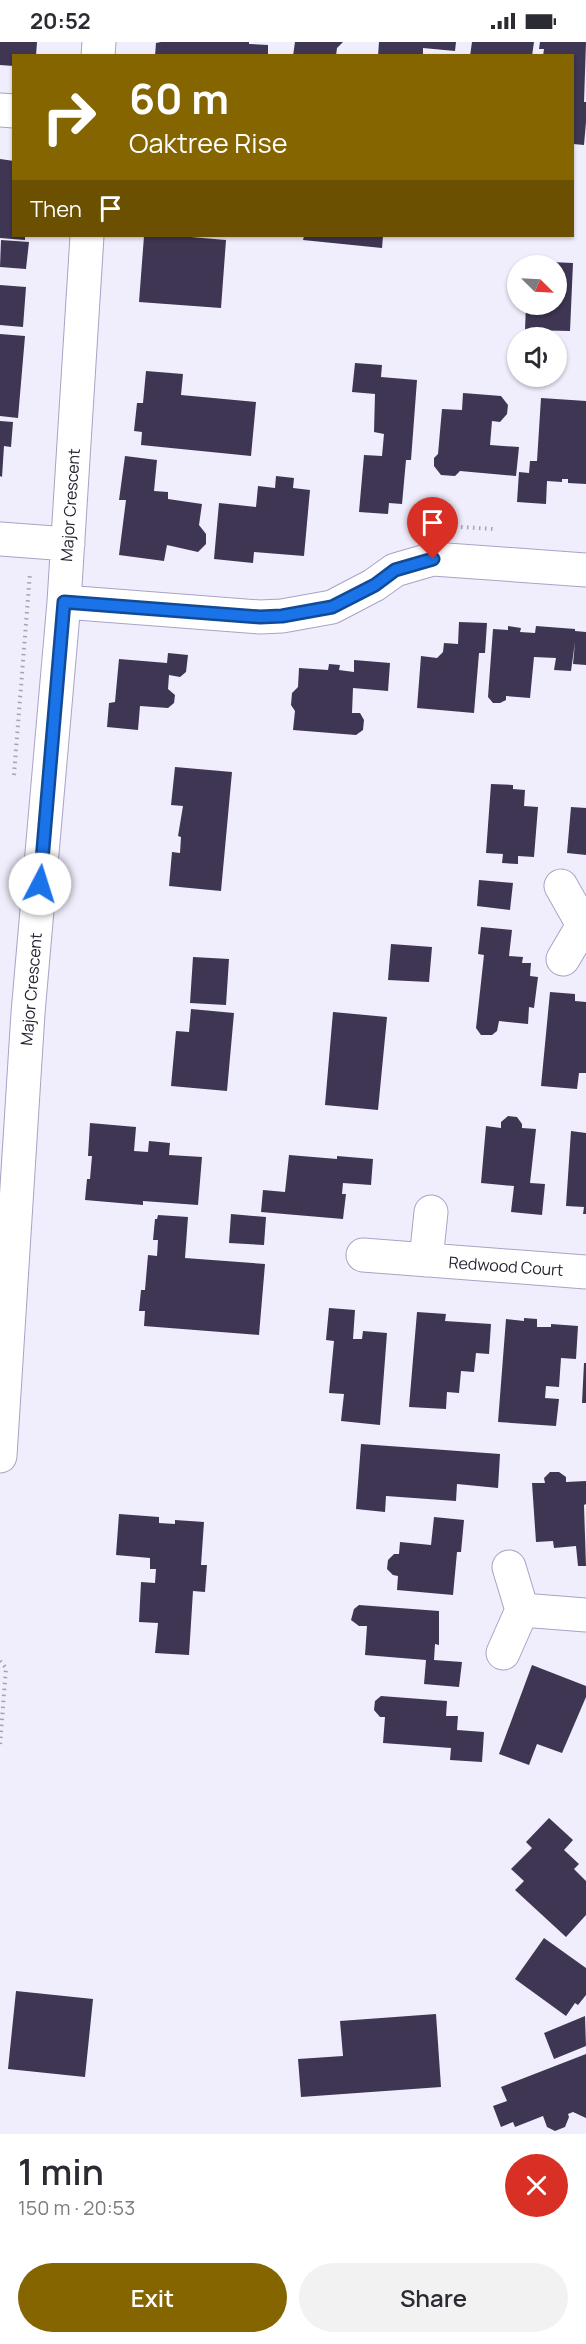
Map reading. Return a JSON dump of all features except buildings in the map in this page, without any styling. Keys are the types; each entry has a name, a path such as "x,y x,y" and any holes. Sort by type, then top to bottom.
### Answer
{"street":[{"name":"Major Crescent","path":"0,1456 28,1013 64,602 87,237"},
{"path":"0,538 68,544"},
{"path":"64,602 260,617 282,616 332,607 375,585 395,570 433,559 586,570"},
{"path":"561,886 585,926 563,958"},
{"name":"Redwood Court","path":"426,1260 431,1212"},
{"name":"Redwood Court","path":"363,1255 586,1272"},
{"path":"503,1653 522,1610 509,1567"},
{"path":"522,1610 586,1615"}],"path":[{"path":"456,527 503,530"},
{"path":"14,787 31,563"},
{"path":"0,1661 6,1668 0,1745"}],"route":[{"path":"40,884 64,602 260,617 282,616 332,607 375,585 395,570 433,559"}]}
